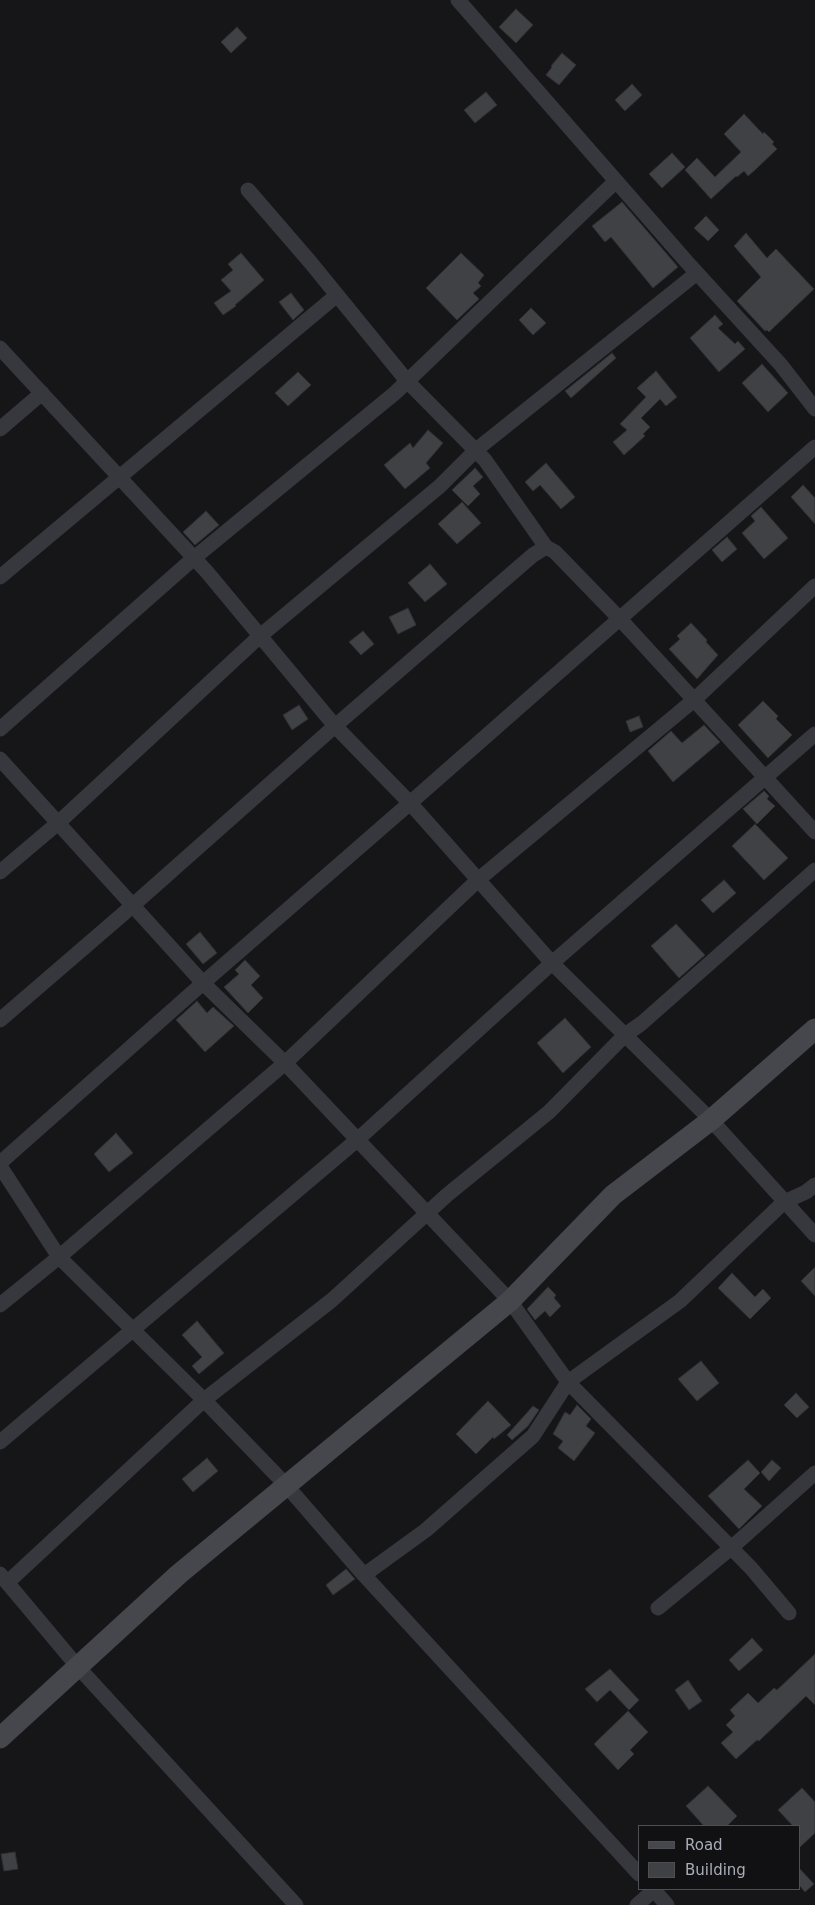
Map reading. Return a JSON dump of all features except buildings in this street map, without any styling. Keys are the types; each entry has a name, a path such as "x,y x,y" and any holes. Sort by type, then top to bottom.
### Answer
{"street":[{"path":"458,0 780,365 815,408"},
{"path":"0,730 194,558 395,393 616,181"},
{"path":"248,190 407,381 485,460 546,547 555,552 620,619 815,832"},
{"path":"0,872 58,823 260,636 440,486 476,450 697,272"},
{"path":"0,577 337,295"},
{"path":"0,348 194,558 335,726 410,803 552,963 711,1120 815,1235"},
{"path":"0,429 42,393"},
{"path":"638,1873 364,1574 286,1485 204,1400 60,1257 0,1165 203,983 815,447"},
{"path":"0,1020 335,726 533,555 546,547"},
{"path":"0,1305 60,1257 285,1064 479,879 694,700 815,586"},
{"path":"0,1442 356,1140 552,963 815,734"},
{"path":"0,759 203,983 285,1064 510,1300 568,1382 751,1568 789,1613"},
{"path":"296,1905 78,1667 4,1578 204,1400 332,1300 447,1195 549,1112 625,1035 642,1023 815,870"},
{"path":"0,1738 179,1574 510,1300 613,1195 711,1120 815,1029"},
{"path":"364,1574 426,1530 533,1436 568,1382 680,1301 784,1202 815,1186"},
{"path":"658,1608 731,1548 815,1473"},
{"path":"637,1905 653,1890 667,1905"}]}
